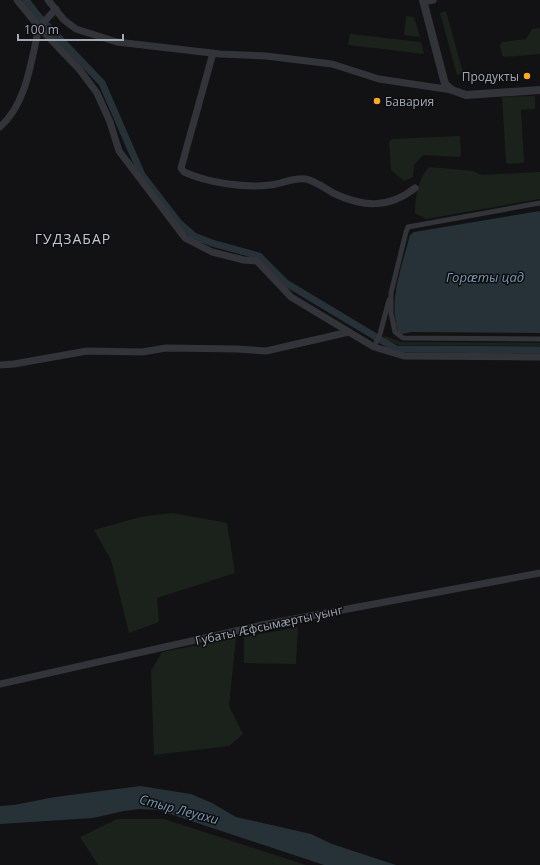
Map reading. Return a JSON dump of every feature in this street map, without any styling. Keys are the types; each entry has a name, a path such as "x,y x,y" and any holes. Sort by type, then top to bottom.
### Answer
{"street":[{"path":"17,0 79,69 97,93 110,122 118,151 185,238 212,252 244,260 257,261 292,297 374,347 404,356 540,357"},
{"path":"48,0 54,11 76,29 117,42 213,54 266,56 332,64 379,79 452,90 466,94 540,90"},
{"path":"433,0 423,1 445,84 452,90"},
{"path":"0,127 9,119 22,93 40,26 54,11"},
{"path":"213,54 181,168 184,172 220,182 261,186 297,179 307,179 345,198 362,203 391,202 404,197 415,188"},
{"path":"374,347 380,334 408,227 540,203"},
{"path":"391,293 392,325 395,332 403,338 540,339"},
{"path":"0,365 14,364 87,351 142,352 166,348 266,351 349,332"},
{"name":"Губаты Æфсымæрты уынг","path":"0,684 262,625 540,573"}],"shaded area":[{"path":"446,11 463,73 457,75 440,13"},
{"path":"406,16 414,17 420,37 404,35"},
{"path":"540,28 540,54 504,57 502,55 500,45 502,42 526,39 532,29"},
{"path":"350,34 421,42 424,54 348,45"},
{"path":"535,96 535,109 521,110 524,161 522,163 508,164 506,162 502,97"},
{"path":"460,136 461,155 459,157 423,155 414,165 413,177 404,181 391,170 389,142 392,139"},
{"path":"429,167 473,171 482,175 540,172 540,199 426,219 415,213 415,207 422,177"},
{"path":"385,336 401,342 540,343 540,346 399,345 384,339"},
{"path":"172,513 227,523 235,573 157,598 159,622 129,633 111,560 94,530 140,517"},
{"path":"298,627 296,664 244,663 244,637"},
{"path":"236,638 229,706 243,734 229,746 154,755 151,671 162,652"},
{"path":"117,819 164,819 306,865 98,865 80,837"}],"water":[{"name":"Горӕты цад","path":"540,211 540,333 411,332 402,334 398,332 395,320 395,295 410,235 414,232"},
{"name":"Стыр Леуахи","path":"140,786 191,794 212,803 236,817 311,834 332,844 396,865 324,865 158,810 140,809 93,818 0,824 0,806"}],"waterway":[{"path":"26,0 39,17 102,83 142,175 179,223 194,236 212,243 259,256 286,283 396,349 540,350"}],"place":[{"name":"Продукты","path":"527,76"},
{"name":"Бавария","path":"377,101"}],"district":[{"name":"ГУДЗАБАР","path":"73,238"}]}
